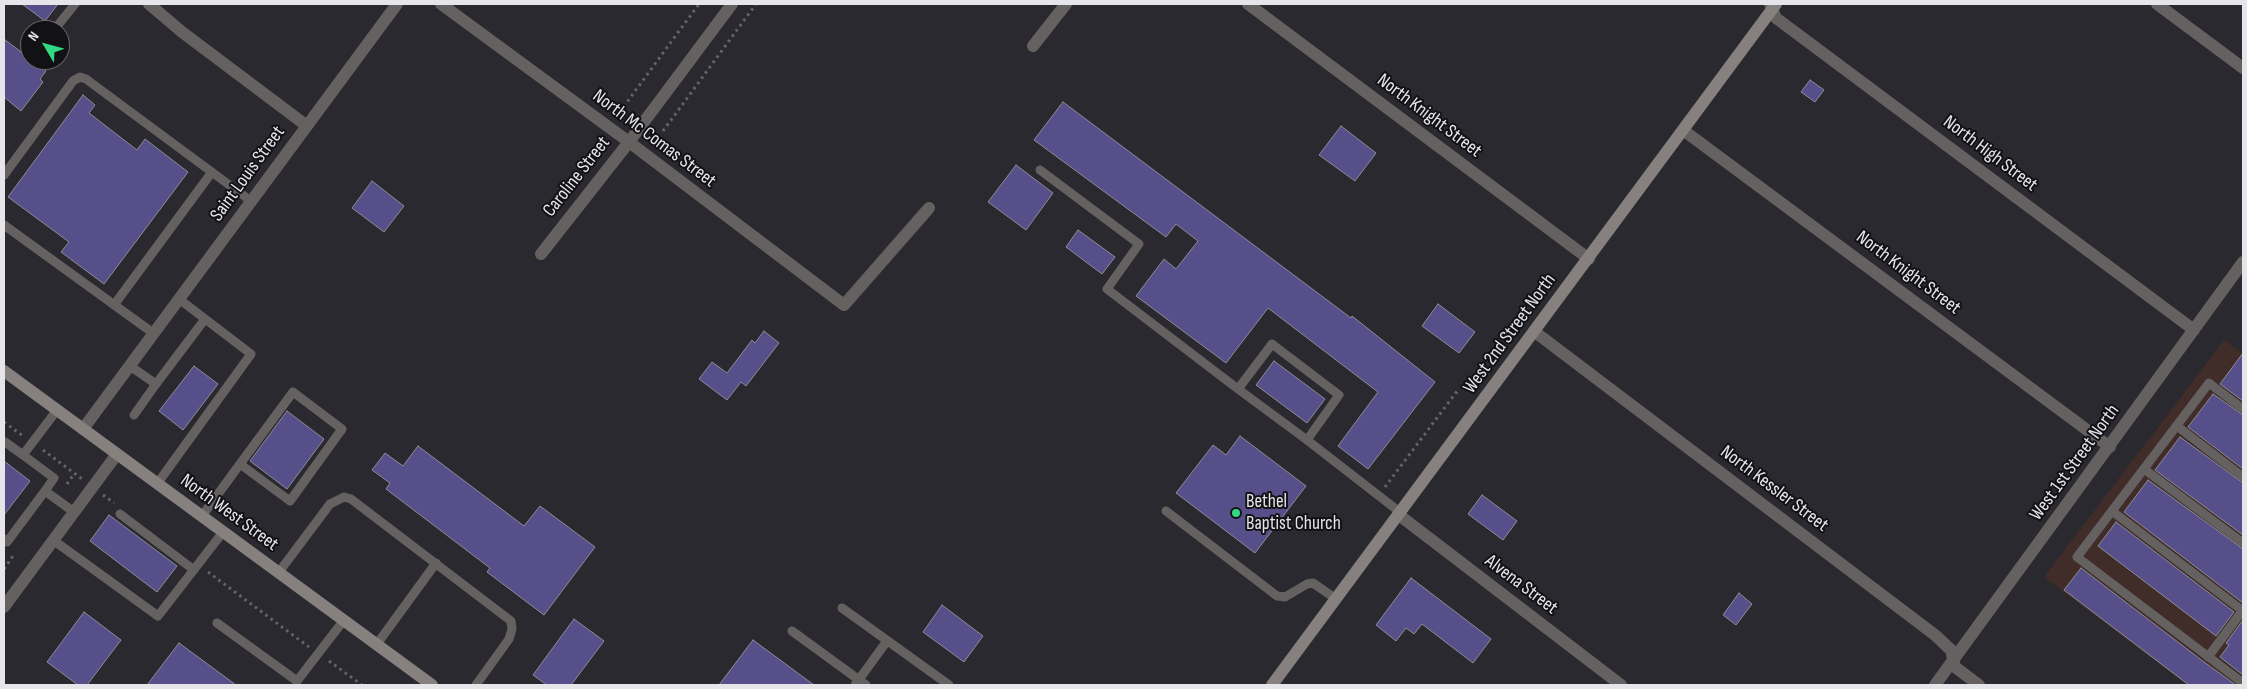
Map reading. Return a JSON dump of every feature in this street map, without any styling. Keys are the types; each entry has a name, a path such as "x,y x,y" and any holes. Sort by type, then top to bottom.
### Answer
{"street":[{"path":"149,4 182,32 307,126"},
{"name":"Saint Louis Street","path":"83,429 397,4"},
{"name":"North Mc Comas Street","path":"441,4 629,142 844,305 929,208"},
{"name":"Caroline Street","path":"541,254 629,142 732,4"},
{"path":"1033,46 1066,4"},
{"name":"North Knight Street","path":"1248,4 1589,258"},
{"path":"2157,4 2243,68"},
{"name":"West 2nd Street North","path":"1272,685 1535,332 1773,6"},
{"name":"North High Street","path":"1773,6 1776,18 2194,330"},
{"name":"North Knight Street","path":"1683,130 2110,447"},
{"name":"West 1st Street North","path":"1935,685 2243,262"},
{"name":"North Kessler Street","path":"1535,332 1935,635 1951,650 1955,666 1979,685"},
{"name":"North West Street","path":"4,371 432,685"},
{"path":"4,606 117,454"},
{"name":"Alvena Street","path":"1400,514 1621,685"}],"lane":[{"path":"62,20 75,4"},
{"path":"4,175 73,80 80,77 86,79 251,201"},
{"path":"1040,170 1139,244 1107,289 1307,440 1400,514"},
{"path":"114,305 212,172"},
{"path":"4,225 154,333"},
{"path":"158,484 251,354 179,299"},
{"path":"134,415 205,319"},
{"path":"1238,389 1272,344 1339,395 1307,440"},
{"path":"130,366 156,384"},
{"path":"2243,409 2209,384 2077,558 2243,683"},
{"path":"202,516 240,464 293,392 342,429 290,501 240,464"},
{"path":"23,455 57,410"},
{"path":"2176,426 2243,477"},
{"path":"4,443 54,478 7,542 4,539"},
{"path":"2144,469 2243,543"},
{"path":"44,491 74,512"},
{"path":"279,572 330,504 344,497 351,499 511,621 512,628 509,639 476,685"},
{"path":"1166,511 1277,596 1286,597 1307,584 1313,583 1336,599"},
{"path":"2112,512 2243,611 2208,657"},
{"path":"120,514 194,570"},
{"path":"53,540 158,616 223,532"},
{"path":"377,644 436,563"},
{"path":"842,608 948,685"},
{"path":"217,623 295,683 344,620"},
{"path":"792,631 860,684 887,641"}],"path":[{"path":"614,119 699,4"},
{"path":"663,131 756,4"},
{"path":"1379,496 1458,390"}],"shaded area":[{"path":"2224,340 2243,354 2243,685 2187,685 2044,577"}],"building":[{"path":"22,4 58,4 46,20"},
{"path":"4,39 20,51 20,70 46,71 40,79 43,82 21,111 4,97"},
{"path":"1810,80 1824,90 1815,102 1801,92"},
{"path":"83,95 95,105 89,113 137,150 145,139 188,172 104,284 61,252 69,242 8,197"},
{"path":"1063,102 1351,318 1352,316 1435,382 1368,469 1338,446 1378,392 1268,308 1226,363 1136,296 1164,259 1176,269 1198,241 1176,224 1166,237 1034,140"},
{"path":"1341,126 1376,153 1355,181 1319,155"},
{"path":"1016,165 1053,193 1026,230 988,202"},
{"path":"372,181 404,206 384,232 352,208"},
{"path":"1078,230 1115,257 1102,274 1066,247"},
{"path":"1438,304 1475,332 1459,353 1422,326"},
{"path":"764,331 779,343 746,386 741,382 727,400 699,379 712,362 727,373 752,340 755,343"},
{"path":"2243,353 2243,401 2220,384"},
{"path":"1274,361 1325,399 1307,423 1256,385"},
{"path":"194,366 218,384 183,430 159,411"},
{"path":"2213,394 2243,415 2243,469 2188,427"},
{"path":"287,411 324,439 287,489 250,461"},
{"path":"1240,436 1306,486 1255,553 1176,493 1213,445 1226,455"},
{"path":"2180,437 2243,483 2243,535 2155,470"},
{"path":"418,446 524,526 540,506 595,547 544,615 487,572 490,568 386,489 390,483 372,470 385,453 403,466"},
{"path":"4,461 30,481 4,515"},
{"path":"2148,480 2243,549 2243,603 2124,512"},
{"path":"1482,495 1517,521 1503,540 1468,514"},
{"path":"109,515 177,566 157,592 90,541"},
{"path":"2116,522 2234,612 2216,636 2098,546"},
{"path":"2081,568 2236,685 2189,685 2064,590"},
{"path":"1411,578 1491,639 1473,663 1422,624 1414,634 1406,628 1396,641 1376,625"},
{"path":"1739,593 1752,604 1736,625 1723,615"},
{"path":"942,605 983,636 964,662 923,632"},
{"path":"84,612 121,640 87,685 78,685 47,662"},
{"path":"574,619 604,641 571,685 547,685 533,675"},
{"path":"2243,620 2243,675 2220,657 2229,645 2226,643"},
{"path":"753,640 814,685 719,685"},
{"path":"179,643 236,685 147,685"}],"place":[{"name":"Bethel Baptist Church","path":"1236,513"}]}
